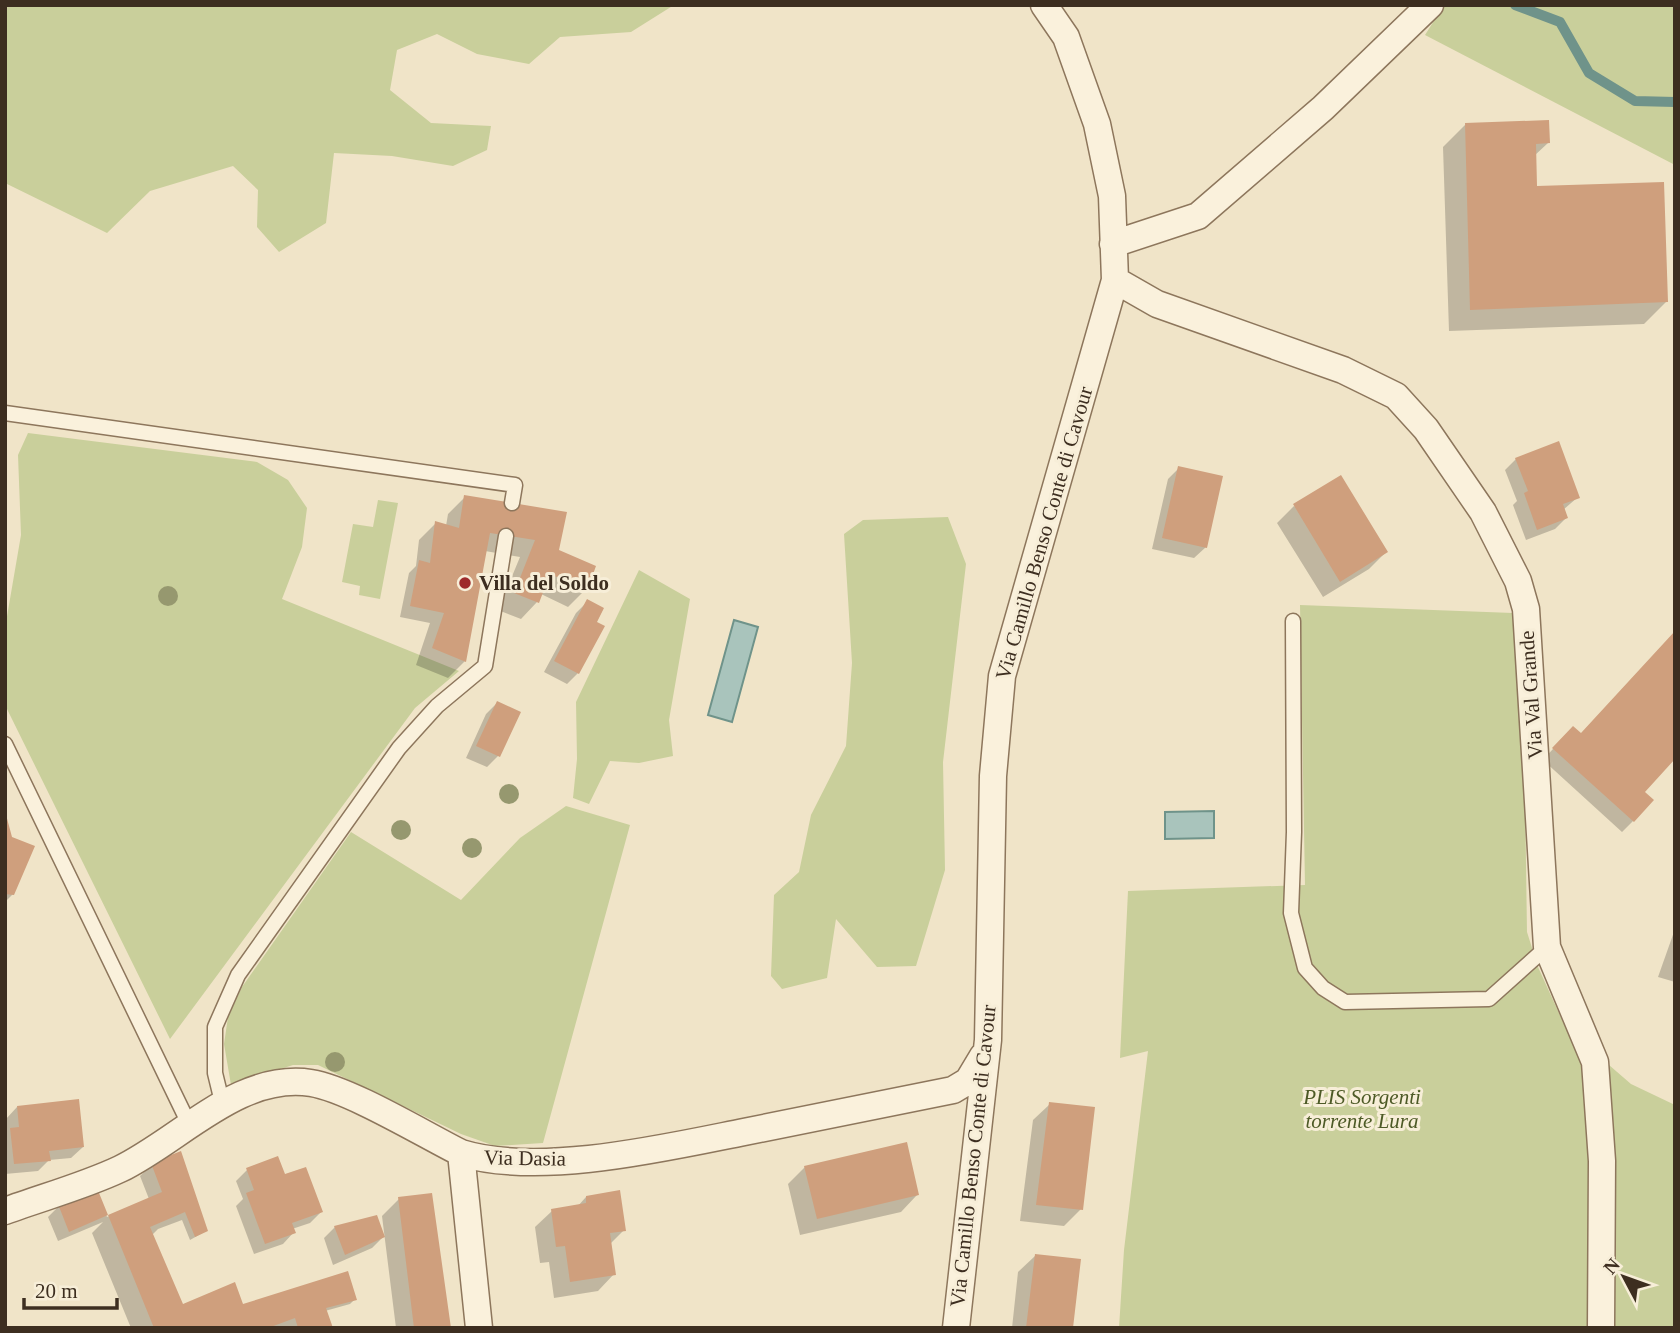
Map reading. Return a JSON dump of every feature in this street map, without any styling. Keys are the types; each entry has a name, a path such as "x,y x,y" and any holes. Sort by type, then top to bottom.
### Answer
{"street":[{"name":"Via Camillo Benso Conte di Cavour","path":"956,1328 984,1055 988,1040 993,776 1002,676 1115,280 1112,196 1097,124 1066,37 1044,5"},
{"path":"1113,244 1198,216 1323,108 1430,5"},
{"name":"Via Val Grande","path":"1115,280 1157,304 1343,370 1396,396 1426,429 1483,512 1518,581 1526,610 1547,947 1595,1062 1602,1161 1601,1328"},
{"name":"Via Dasia","path":"5,1211 121,1168 189,1124 251,1091 281,1083 314,1083 330,1088 460,1153 500,1161 593,1158 645,1152 953,1090 968,1081 984,1055"},
{"path":"460,1153 480,1328"}],"lane":[{"path":"5,413 515,485 512,503"},
{"path":"223,1106 213,1047 215,1027 222,1005 251,954 399,748 437,706 485,666 506,536"},
{"path":"1293,621 1294,832 1291,913 1305,968 1323,988 1345,1002 1489,999 1547,947"},
{"path":"5,744 189,1124"}],"green space":[{"path":"5,5 674,5 631,32 560,37 529,64 477,54 437,34 397,50 390,90 431,123 491,126 487,150 453,166 392,156 334,153 326,223 279,252 257,227 258,190 233,166 150,191 107,233 5,183"},
{"path":"1444,5 1675,5 1675,165 1425,35"},
{"path":"28,433 257,462 288,480 307,508 302,547 282,599 459,671 415,708 170,1039 7,709 5,628 21,535 18,455"},
{"path":"378,500 398,503 380,599 359,595 360,586 342,582 353,524 373,527"},
{"path":"948,517 966,564 943,762 945,870 916,966 877,967 836,919 827,978 782,989 771,976 774,895 799,872 811,815 846,746 852,663 844,534 863,520"},
{"path":"639,570 690,599 669,720 673,756 639,763 610,761 589,804 573,798 577,759 576,702"},
{"name":"PLIS Sorgenti torrente Lura","path":"1300,605 1513,613 1523,654 1527,932 1538,967 1578,1055 1609,1065 1631,1084 1675,1105 1675,1328 1119,1328 1124,1250 1148,1051 1120,1058 1128,891 1305,885"},
{"path":"566,806 630,825 543,1143 495,1146 461,1134 318,1065 293,1065 231,1085 224,1044 228,1017 242,987 351,832 461,900 520,838"}],"water":[{"path":"734,620 758,627 732,722 708,715"},
{"path":"1214,811 1214,838 1165,839 1165,812"}],"building":[{"path":"1549,120 1550,143 1536,144 1537,186 1664,182 1668,302 1470,310 1465,123"},
{"path":"1559,441 1580,498 1563,504 1568,518 1537,530 1524,493 1528,491 1515,458"},
{"path":"1178,466 1223,476 1207,548 1162,538"},
{"path":"1341,475 1388,552 1340,582 1293,504"},
{"name":"Villa del Soldo","path":"464,495 567,512 559,550 596,566 587,591 550,574 539,603 514,593 535,540 490,533 466,662 432,648 444,613 410,606 419,560 430,563 435,521 459,528"},
{"path":"587,599 604,608 597,622 605,626 579,674 554,661"},
{"path":"1675,631 1675,759 1645,792 1654,800 1634,822 1552,748 1573,726 1581,733"},
{"path":"497,701 521,712 500,757 476,746"},
{"path":"5,811 12,837 35,846 14,895 5,894"},
{"path":"79,1099 84,1147 49,1151 51,1161 14,1164 10,1128 19,1127 17,1106"},
{"path":"1049,1102 1095,1107 1083,1210 1036,1205"},
{"path":"907,1142 919,1195 817,1219 804,1166"},
{"path":"181,1151 208,1231 195,1237 185,1212 150,1227 183,1304 235,1282 243,1304 348,1271 357,1300 326,1308 333,1328 298,1328 295,1318 268,1328 154,1328 108,1215 162,1192 151,1163"},
{"path":"278,1156 285,1174 306,1167 323,1212 292,1223 296,1233 265,1244 246,1193 254,1190 246,1168"},
{"path":"97,1188 108,1215 69,1232 58,1204"},
{"path":"620,1190 626,1231 610,1233 616,1275 570,1282 565,1246 556,1247 551,1209 586,1203 586,1196"},
{"path":"432,1193 451,1328 414,1328 398,1197"},
{"path":"377,1215 385,1237 345,1255 334,1226"},
{"path":"1035,1254 1081,1259 1073,1328 1026,1328"}],"waterway":[{"path":"1515,5 1560,22 1589,73 1635,101 1675,102"}],"place":[{"name":"Villa del Soldo","path":"465,583"}]}
